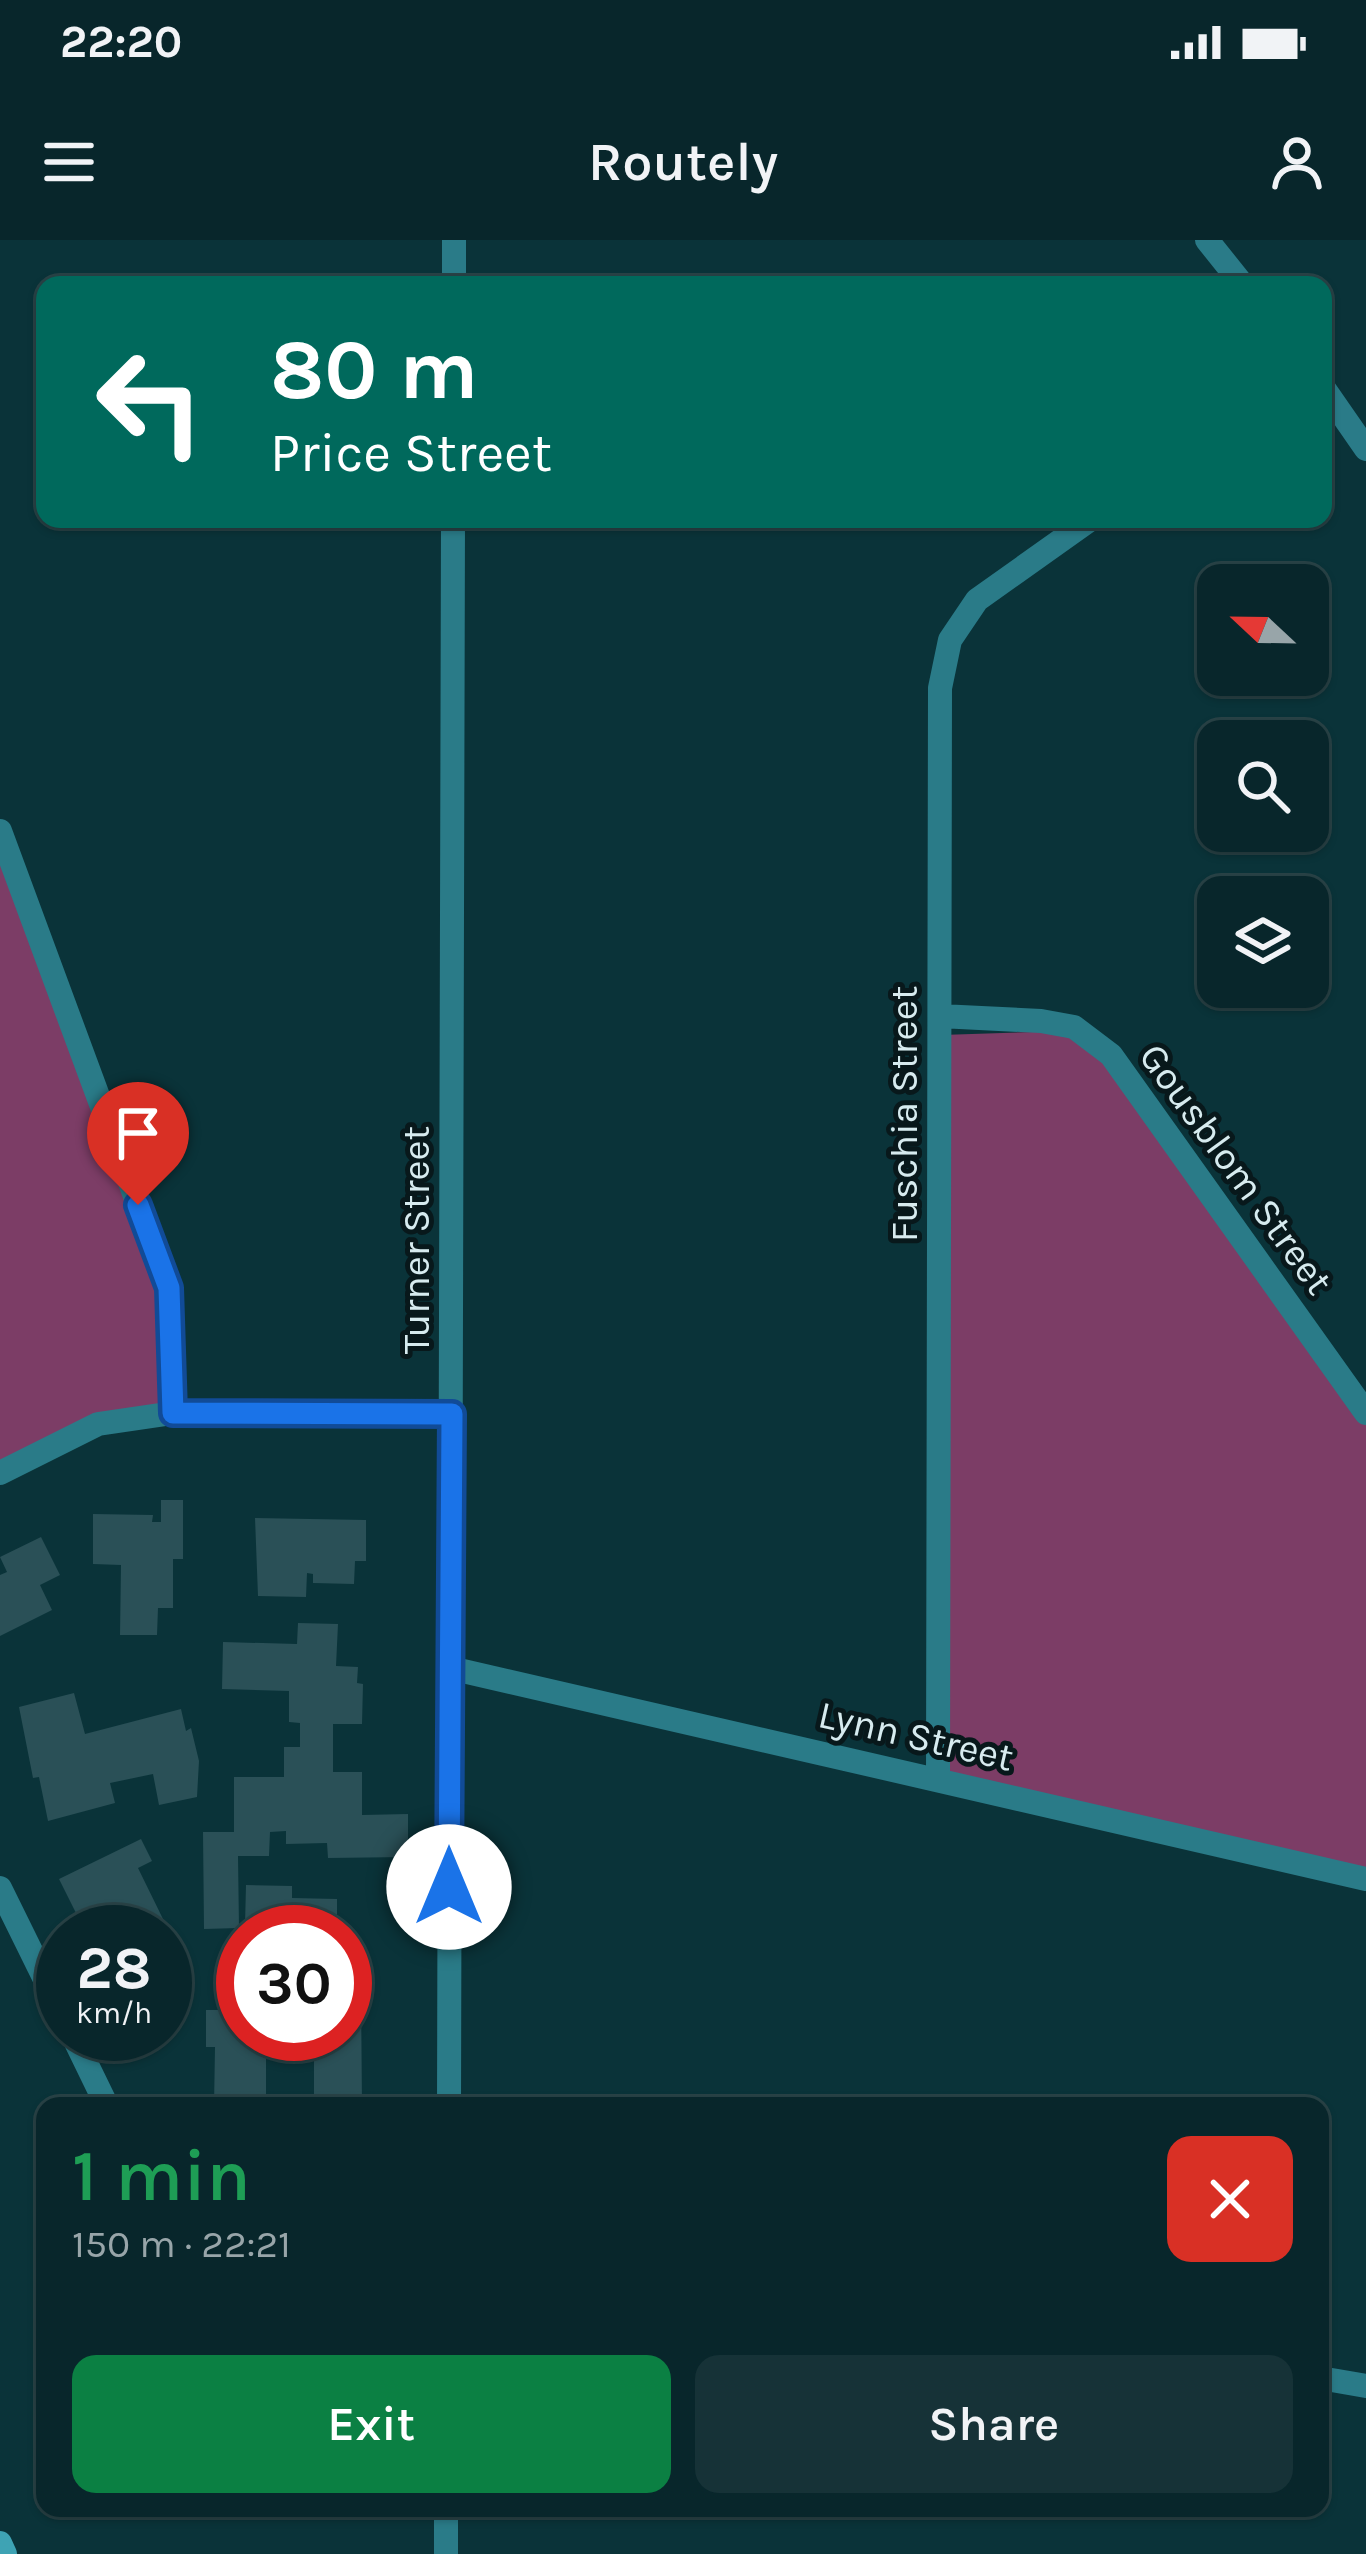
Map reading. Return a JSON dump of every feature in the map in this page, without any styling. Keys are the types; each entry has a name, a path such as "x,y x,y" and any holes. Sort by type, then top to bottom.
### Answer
{"street":[{"path":"454,240 454,276"},
{"path":"1207,240 1236,276"},
{"path":"1332,400 1366,449"},
{"name":"Turner Street","path":"449,2097 453,528"},
{"name":"Fuschia Street","path":"938,1778 940,688 950,640 976,600 1078,528"},
{"path":"0,831 169,1288 173,1413"},
{"name":"Gousblom Street","path":"940,1016 1041,1021 1073,1028 1111,1055 1366,1413"},
{"path":"0,1473 98,1424 173,1413 452,1414"},
{"name":"Lynn Street","path":"450,1668 1366,1879"},
{"path":"0,1888 36,1961"},
{"path":"85,2061 103,2097"},
{"path":"1329,2380 1366,2386"},
{"path":"446,2517 446,2554"},
{"path":"0,2543 5,2554"}],"shaded area":[{"path":"0,831 169,1288 173,1413 98,1424 0,1473"},
{"path":"1067,1031 1100,1055 1366,1424 1366,1879 939,1778 941,1035"}],"building":[{"path":"161,1500 183,1500 183,1559 173,1559 173,1608 158,1608 157,1635 120,1635 121,1565 93,1564 93,1514 153,1515 152,1522 161,1522"},
{"path":"255,1518 366,1520 366,1561 355,1561 354,1584 313,1583 313,1574 307,1573 306,1597 258,1596"},
{"path":"41,1537 60,1575 40,1585 52,1610 0,1636 0,1575 7,1572 0,1557"},
{"path":"298,1623 338,1624 336,1666 358,1667 357,1683 363,1684 362,1724 333,1724 333,1772 362,1772 362,1815 408,1814 408,1857 328,1858 327,1843 286,1844 286,1831 270,1832 269,1856 238,1856 239,1905 216,1905 216,1929 204,1929 203,1832 234,1832 234,1777 284,1777 284,1747 300,1747 300,1723 289,1722 289,1691 222,1689 223,1642 297,1644"},
{"path":"74,1693 85,1734 181,1709 199,1761 197,1797 159,1805 153,1774 110,1783 115,1803 48,1821 39,1777 33,1778 19,1707"},
{"path":"141,1839 152,1861 138,1868 156,1905 72,1905 59,1879"},
{"path":"246,1885 292,1886 292,1898 337,1899 337,1905 246,1905"},
{"path":"206,2010 216,2010 216,2061 266,2061 266,2097 214,2097 215,2047 206,2047"},
{"path":"314,2061 362,2061 362,2097 314,2097"}],"route":[{"path":"138,1205 169,1288 173,1413 452,1414 449,1887"}]}
